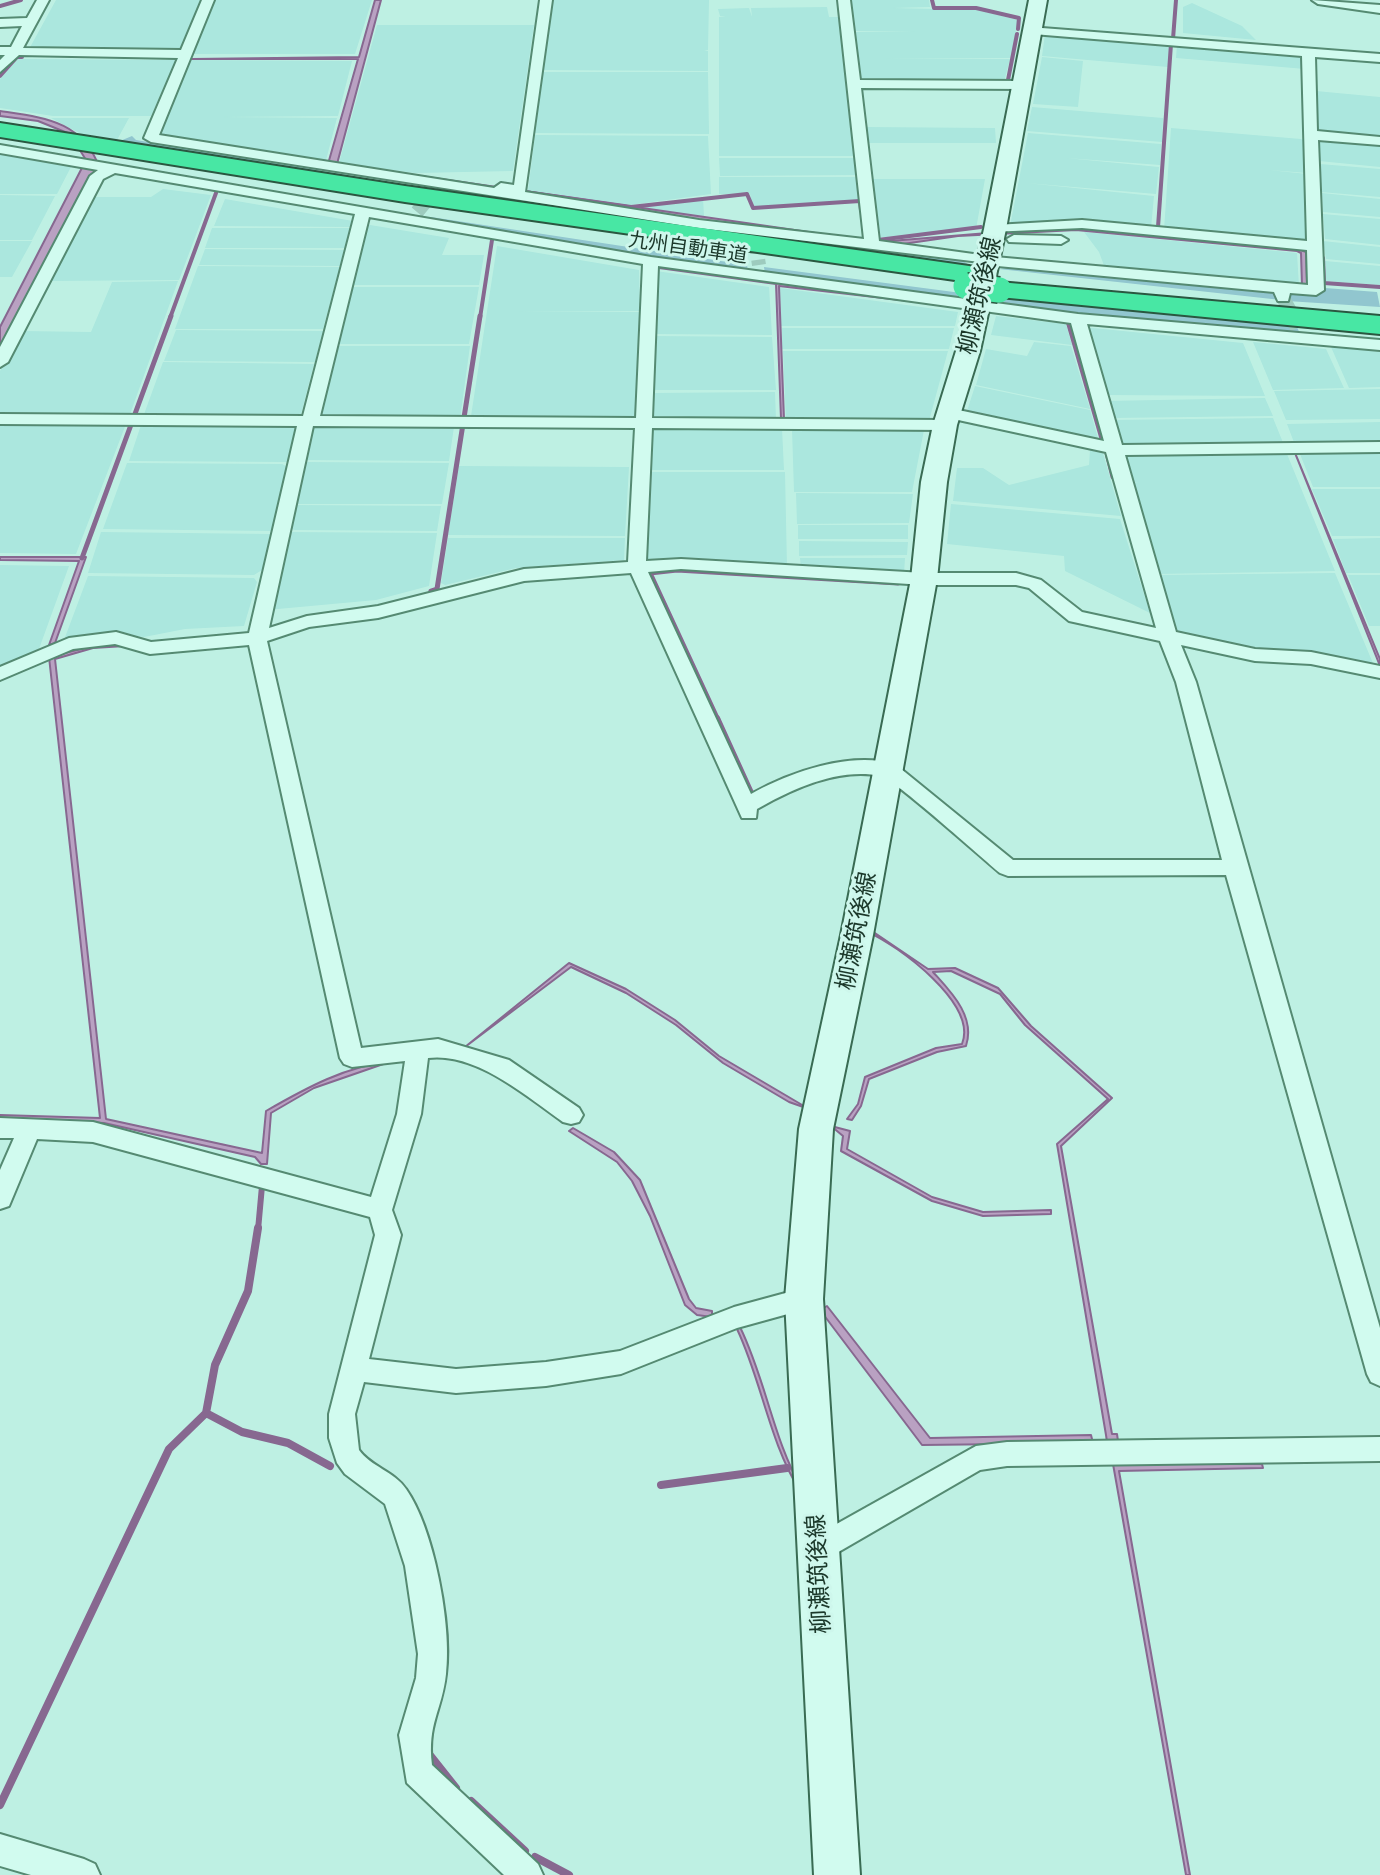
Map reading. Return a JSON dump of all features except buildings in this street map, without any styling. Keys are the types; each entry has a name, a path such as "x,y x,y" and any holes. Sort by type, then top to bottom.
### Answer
{"highway":[{"name":"九州自動車道","path":"0,130 120,159"},
{"name":"九州自動車道","path":"0,141 656,244 986,269 1380,313"},
{"name":"九州自動車道","path":"986,269 1380,325"}],"main road":[{"name":"柳瀬筑後線","path":"837,1875 804,1299 816,1129 924,579 934,482 986,269 1038,0"}],"street":[{"path":"0,68 7,52 31,22 43,0"},
{"path":"208,0 151,138 436,189 755,235 872,243 986,269 1078,319 1302,333 1380,345"},
{"path":"436,189 444,179 520,190 546,0"},
{"path":"844,0 872,243"},
{"path":"1318,0 1380,9"},
{"path":"0,23 31,22"},
{"path":"1033,30 1380,58"},
{"path":"7,52 185,54"},
{"path":"0,149 120,159 363,213 414,216 651,261 760,271 986,269 1282,293 1316,290 1308,53"},
{"path":"854,84 1023,85"},
{"path":"1311,135 1380,141"},
{"path":"0,362 97,176 120,159"},
{"path":"363,213 308,421 257,638 352,1058 438,1048 501,1066 570,1116"},
{"path":"986,269 1082,224 1315,246"},
{"path":"986,269 1061,240"},
{"path":"651,261 637,567 747,809 790,781 853,769 888,769 1008,868 1235,867"},
{"path":"1078,319 1167,634 1186,682 1235,867 1380,1374"},
{"path":"0,419 642,423 947,419 1113,449 1380,447"},
{"path":"0,674 69,644 116,638 150,648 257,638 307,622 378,612 524,575 681,564 924,579 1016,579 1035,584 1076,617 1255,655 1311,658 1380,672"},
{"path":"418,1048 409,1114 380,1210 388,1235 342,1414 340,1439 355,1469 388,1489 402,1507 430,1616 432,1673 414,1731 418,1772 527,1875"},
{"path":"0,1128 93,1132 380,1210"},
{"path":"0,1199 30,1128"},
{"path":"354,1369 456,1381 546,1374 621,1362 734,1318 804,1299"},
{"path":"818,1549 976,1458 1007,1454 1380,1449"},
{"path":"0,1850 84,1875"}],"shaded area":[{"path":"56,0 201,0 179,52 28,51"},
{"path":"213,0 372,0 355,54 192,54"},
{"path":"375,0 381,0 337,164 864,240 866,244 446,185 328,164 358,59 192,59 359,57"},
{"path":"551,0 709,0 708,50 704,51 708,51 708,71 543,70"},
{"path":"849,0 929,0 930,7 893,8 977,10 1018,20 1011,58 885,58 1010,59 1004,82 857,83 854,32 915,31 853,31"},
{"path":"1192,3 1242,26 1256,40 1183,33 1183,7"},
{"path":"827,7 829,17 839,17 854,156 719,156 719,17 726,16 720,16 718,9 749,8 752,17 751,8"},
{"path":"377,25 534,25 513,171 415,173 339,163"},
{"path":"1045,34 1170,44 1168,67 1042,56"},
{"path":"1177,44 1303,55 1305,69 1176,58"},
{"path":"1042,57 1083,61 1078,107 1033,104"},
{"path":"18,59 176,60 151,116 53,116 0,108 0,79"},
{"path":"187,60 352,61 338,116 223,117 337,118 325,164 155,137"},
{"path":"543,72 708,72 709,134 535,133"},
{"path":"1316,91 1380,97 1380,140 1319,135"},
{"path":"1032,107 1163,118 1162,142 1027,131"},
{"path":"0,111 33,116 73,131 93,153 100,169 0,353 0,327 86,160 70,134 38,121 0,116"},
{"path":"51,118 129,118 117,140 85,136"},
{"path":"864,127 995,128 996,143 866,143"},
{"path":"1171,128 1301,139 1306,142 1307,173 1269,170 1307,174 1308,243 1164,230"},
{"path":"1028,133 1161,144 1160,165 1066,158 1159,167 1156,194 1026,183 1154,196 1151,228 1083,223 1010,226"},
{"path":"535,135 708,136 711,194 630,205 528,191"},
{"path":"132,136 136,140 430,189 120,141"},
{"path":"1318,139 1380,144 1380,167 1319,161"},
{"path":"0,153 72,165 57,194 0,194"},
{"path":"719,158 854,158 857,175 720,176"},
{"path":"1320,164 1380,169 1380,197 1321,192"},
{"path":"719,177 856,177 859,200 753,207 750,194 719,194"},
{"path":"869,179 985,179 976,229 876,238"},
{"path":"163,189 211,195 179,280 48,281 91,197 151,197"},
{"path":"1322,193 1380,199 1380,217 1323,212"},
{"path":"0,195 55,196 32,240 0,240"},
{"path":"703,198 704,216 634,208"},
{"path":"225,199 353,221 352,227 214,226"},
{"path":"1323,214 1380,219 1380,245 1325,239"},
{"path":"431,217 747,265 748,272 418,218"},
{"path":"364,224 449,238 442,255 484,255 479,285 349,285"},
{"path":"212,228 351,228 346,248 205,248"},
{"path":"1049,228 1078,228 1298,249 1306,252 1307,283 1310,284 1302,286 1301,253 1297,251 1076,230 958,236 896,245 878,242"},
{"path":"1084,232 1297,253 1299,286 1106,271 1099,252"},
{"path":"757,235 961,260 973,267 757,238"},
{"path":"0,241 32,241 12,277 0,277"},
{"path":"1323,241 1380,247 1380,264 1326,259"},
{"path":"497,246 639,270 640,311 518,311 640,312 635,418 471,416"},
{"path":"205,249 345,250 341,266 199,265"},
{"path":"1325,261 1380,266 1380,285 1326,281"},
{"path":"198,266 340,267 323,329 175,329"},
{"path":"1023,266 1270,290 1281,300 999,269"},
{"path":"764,267 969,294 958,301 765,274"},
{"path":"659,268 961,307 779,286 784,419 781,419 776,284"},
{"path":"656,271 769,287 772,335 652,334"},
{"path":"178,281 129,417 0,417 0,371 22,331 91,332 112,282"},
{"path":"349,287 479,287 469,344 335,344"},
{"path":"780,288 958,312 955,326 781,326"},
{"path":"1325,288 1377,292 1380,307 1287,301 1284,290 1323,292"},
{"path":"996,298 1297,327 1302,338 1005,309 998,305"},
{"path":"996,316 1066,324 1072,345 991,335"},
{"path":"1083,327 1243,343 1265,396 1103,395"},
{"path":"782,328 954,328 949,349 782,349"},
{"path":"176,330 323,331 315,362 164,361"},
{"path":"651,336 772,337 776,390 649,390"},
{"path":"1034,342 1071,346 1090,409 976,385 986,349 1027,356"},
{"path":"1253,342 1326,349 1344,388 1273,390"},
{"path":"335,346 470,346 460,419 317,419"},
{"path":"1331,347 1380,351 1380,387 1349,388"},
{"path":"783,351 948,351 929,421 786,420"},
{"path":"163,362 314,364 300,418 143,417"},
{"path":"975,386 1090,410 1099,442 967,411"},
{"path":"1380,389 1380,419 1286,420 1274,391"},
{"path":"775,392 776,420 648,420 649,393"},
{"path":"1265,398 1273,416 1111,418 1105,401"},
{"path":"1273,418 1284,445 1118,447 1110,420"},
{"path":"1380,422 1380,443 1295,445 1287,424"},
{"path":"0,424 126,424 76,554 0,553"},
{"path":"320,424 454,427 449,461 304,460 312,427"},
{"path":"141,425 298,426 287,462 129,461"},
{"path":"648,427 782,428 784,470 646,470"},
{"path":"792,429 924,430 912,492 794,492"},
{"path":"1090,450 1103,453 1121,516 953,501 957,468 983,468 1009,485 1089,465"},
{"path":"1295,453 1380,659 1380,666"},
{"path":"1380,453 1380,487 1313,487 1300,454"},
{"path":"1287,454 1335,571 1156,574 1129,483 1139,482 1129,482 1121,457"},
{"path":"304,462 449,463 442,504 294,504"},
{"path":"127,463 282,464 288,467 271,531 103,529"},
{"path":"459,466 629,467 625,536 448,535"},
{"path":"646,472 785,472 787,567 642,563"},
{"path":"1312,489 1380,489 1380,536 1332,536"},
{"path":"796,493 913,494 909,523 797,524"},
{"path":"951,504 1120,519 1150,613 1065,571 1064,556 947,544"},
{"path":"294,505 441,506 437,531 295,530 288,528"},
{"path":"798,525 908,525 908,539 798,539"},
{"path":"101,532 271,534 262,570 254,575 88,573"},
{"path":"286,532 437,533 429,586 376,600 267,610"},
{"path":"448,538 625,538 624,560 516,568 445,585 441,583"},
{"path":"1380,538 1380,573 1346,573 1333,539"},
{"path":"799,541 908,542 907,555 799,556"},
{"path":"0,557 86,557 55,643 49,645 79,561 0,560"},
{"path":"800,558 905,558 904,574 801,568"},
{"path":"0,565 69,566 39,649 0,666"},
{"path":"1335,573 1375,668 1258,651 1173,631 1158,575"},
{"path":"1348,575 1380,575 1380,626 1369,626"},
{"path":"88,576 254,578 257,582 244,626 185,629 144,637 108,633 64,640"},
{"path":"93,646 125,646 93,648 55,659 106,1119 262,1153 266,1111 342,1073 392,1061 314,1088 271,1113 267,1164 261,1164 255,1157 104,1123 0,1118 0,1115 100,1118 49,657"},
{"path":"869,929 928,969 955,968 998,988 1031,1026 1112,1098 1061,1146 1112,1434 1117,1434 1118,1441 1107,1442 1057,1144 1108,1099 1025,1025 1000,994 951,971 933,972 960,1005 967,1024 966,1046 937,1052 869,1079 861,1106 852,1120 847,1119 858,1104 865,1077 936,1048 962,1044 964,1028 958,1012 933,978 898,950 868,932"},
{"path":"569,963 626,989 675,1020 719,1056 809,1109 789,1102 723,1063 676,1025 626,993 571,967 465,1047"},
{"path":"831,1126 850,1131 847,1149 932,1197 983,1212 1051,1210 1051,1214 983,1216 932,1201 841,1151 843,1136"},
{"path":"573,1128 614,1152 640,1180 689,1299 696,1308 712,1311 712,1317 697,1315 685,1305 650,1216 632,1181 617,1162 569,1131"},
{"path":"827,1306 930,1438 1091,1435 1093,1443 922,1445 820,1310"},
{"path":"740,1327 784,1450 802,1489 800,1491 773,1432 737,1329"},
{"path":"1113,1464 1262,1464 1263,1468 1119,1471 1190,1875 1186,1875"}],"waterway":[{"path":"0,6 21,0"},
{"path":"932,0 934,8 976,8 1019,18 1018,29"},
{"path":"1173,39 1176,0"},
{"path":"1008,80 1017,34"},
{"path":"1158,227 1171,44"},
{"path":"0,76 17,57 22,57"},
{"path":"525,192 631,207 747,194 753,208 860,201 861,210"},
{"path":"170,318 216,193"},
{"path":"878,240 981,227"},
{"path":"480,318 492,240"},
{"path":"1323,258 1324,283 1380,287"},
{"path":"82,558 171,316"},
{"path":"431,591 437,589 480,316"},
{"path":"1068,321 1103,442"},
{"path":"1107,453 1113,477"},
{"path":"718,720 650,573 677,570 898,583"},
{"path":"717,718 752,795"},
{"path":"258,1230 262,1186"},
{"path":"206,1413 215,1365 248,1291 258,1228"},
{"path":"0,1805 169,1449 206,1413"},
{"path":"206,1413 242,1432 288,1443 330,1466"},
{"path":"661,1485 787,1468"},
{"path":"429,1754 456,1788"},
{"path":"471,1801 525,1851"},
{"path":"535,1857 569,1875"}],"tunnel":[{"path":"417,212 434,192"},
{"path":"755,239 759,265"},
{"path":"1283,298 1294,318"},
{"path":"1293,316 1299,327"}]}
